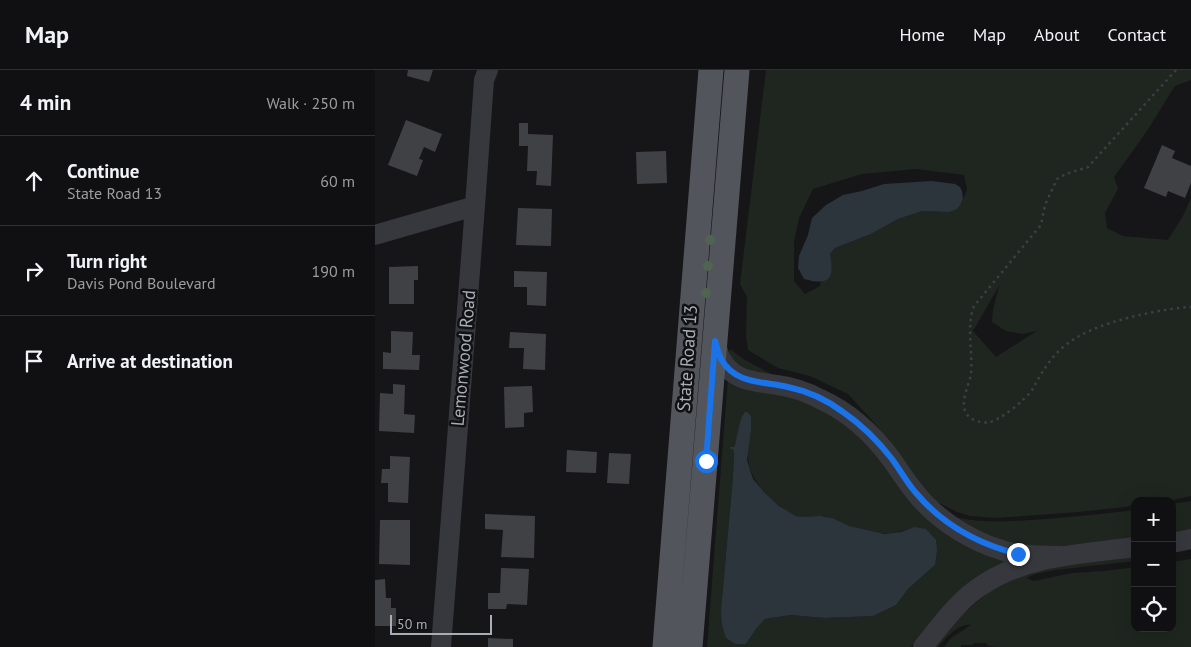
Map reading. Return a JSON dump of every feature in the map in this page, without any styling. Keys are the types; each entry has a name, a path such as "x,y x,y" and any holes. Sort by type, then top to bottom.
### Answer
{"main road":[{"name":"State Road 13","path":"665,647 711,70"},
{"name":"State Road 13","path":"690,647 737,70"}],"street":[{"name":"Lemonwood Road","path":"441,647 484,89 488,70"},
{"path":"375,235 475,206"},
{"path":"715,341 721,358 727,367 738,377 802,391 832,405 855,420 877,442 921,498 946,522 961,532 1001,550 1018,554 1061,556"},
{"path":"1176,541 1191,539"},
{"path":"923,647 964,600 983,584 1007,571 1040,560 1061,556 1131,547"}],"path":[{"path":"1176,70 1087,167 1057,179 1045,205 1041,225 974,306 971,316 971,374 965,398 965,411 970,418 984,423 993,422 1007,414 1031,392 1045,367 1055,355 1079,335 1093,328 1151,312 1191,307"}],"shaded area":[{"path":"766,70 1191,70 1191,80 1175,86 1147,131 1114,177 1118,189 1105,213 1107,228 1123,236 1168,240 1184,214 1191,198 1191,496 1176,499 1176,497 1131,497 1131,506 1125,507 997,518 970,516 957,512 933,500 898,458 878,427 848,394 810,376 778,368 748,350 746,335 747,297 740,284","holes":["916,169 964,175 967,190 961,204 949,212 922,211 898,219 871,234 835,248 830,254 829,278 821,282 820,286 805,294 794,281 794,242 799,218 813,189 862,174","999,286 992,322 1006,331 1022,334 1037,331 996,357 973,331"]},
{"path":"932,181 955,184 960,187 963,199 957,209 949,212 922,211 898,219 871,234 835,248 830,254 831,275 825,281 819,282 804,279 798,268 799,256 808,235 812,218 826,205 843,195 884,184"},
{"path":"730,349 745,360 775,376 755,375 729,360"},
{"path":"728,377 784,391 843,421 869,446 1006,560 1005,563 926,628 911,647 707,647","holes":["743,413 751,416 748,448 749,467 764,492 779,506 795,515 833,518 850,527 866,532 890,533 914,527 935,565 908,589 896,605 873,616 825,618 791,615 765,619 746,644 735,644 726,638 721,610 733,477 733,449 737,441"]},
{"path":"745,412 751,416 747,460 753,479 779,506 796,516 833,518 849,526 884,534 901,532 914,527 926,529 936,540 935,565 908,589 896,605 873,616 825,618 791,615 765,619 746,644 735,644 726,638 722,625 721,610 733,477 734,455 733,449 730,449 730,447 735,445 740,422"},
{"path":"1191,501 1191,531 1176,533 1176,503"},
{"path":"1131,510 1131,540 1048,549 993,542 954,517 977,521 1011,521"},
{"path":"1131,556 1131,561 1055,570 1026,578 1034,581 1072,573 1131,568 1131,632 1176,632 1176,561 1191,559 1191,647 999,647 988,646 986,643 974,643 972,645 961,645 961,647 944,647 951,638 971,625 966,625 957,629 938,647 933,647 957,619 998,584 1033,569"}],"building":[{"path":"408,70 433,70 429,82 407,76"},
{"path":"406,120 442,134 435,152 424,147 419,159 423,160 417,176 388,165"},
{"path":"519,123 528,123 528,134 553,135 551,186 536,185 537,171 527,171 528,146 519,146"},
{"path":"1162,145 1175,151 1172,158 1191,166 1191,183 1185,198 1168,191 1166,197 1144,188"},
{"path":"666,151 667,183 637,184 636,152"},
{"path":"518,208 552,209 551,246 516,245"},
{"path":"418,266 418,280 414,280 414,304 389,304 389,267"},
{"path":"514,271 547,272 546,306 527,305 527,287 514,287"},
{"path":"391,331 413,332 412,355 420,355 419,370 383,369 383,352 391,353"},
{"path":"510,332 546,334 545,370 523,369 524,348 509,348"},
{"path":"393,384 405,385 404,414 415,415 414,433 379,431 380,393 393,394"},
{"path":"532,386 533,412 524,413 524,427 505,428 504,387"},
{"path":"567,450 597,452 596,473 566,472"},
{"path":"609,453 631,454 629,484 607,483"},
{"path":"390,456 410,457 408,503 388,502 388,483 381,483 382,469 390,469"},
{"path":"485,514 535,516 534,558 501,557 503,530 485,529"},
{"path":"380,520 410,520 410,565 379,564"},
{"path":"501,568 529,569 527,605 507,604 506,609 488,609 488,593 500,593"},
{"path":"385,579 386,598 391,598 391,608 396,608 396,626 375,626 375,580"},
{"path":"488,638 513,639 513,647 488,647"}],"route":[{"path":"706,461 715,341 721,358 727,367 738,377 750,381 789,387 832,405 855,420 866,430 891,459 915,492 946,522 984,543 1018,554"}]}
